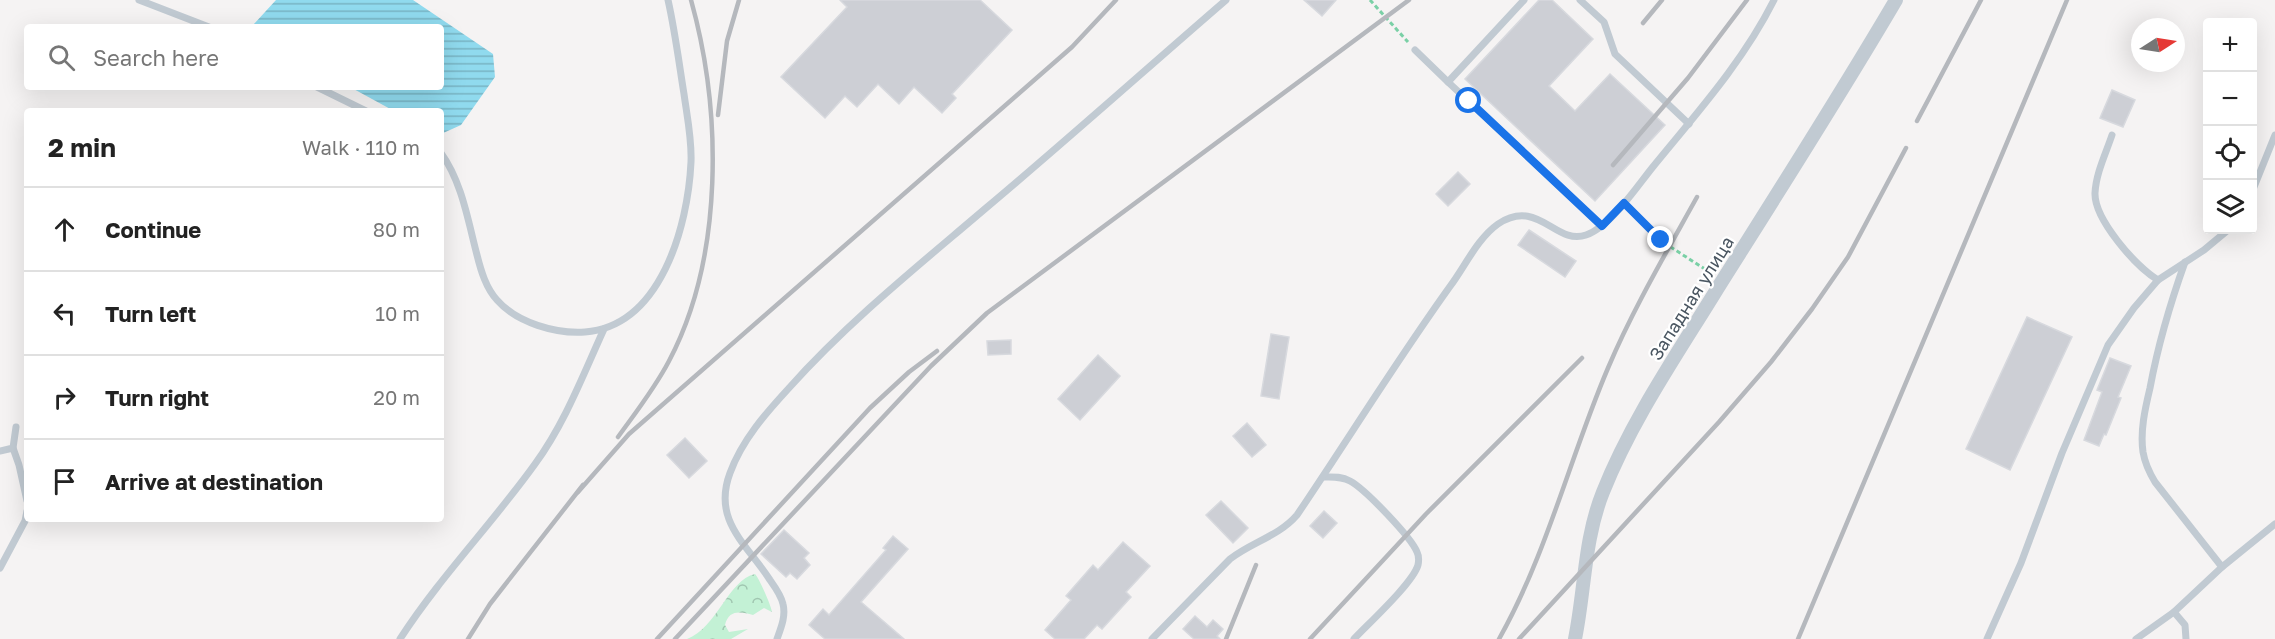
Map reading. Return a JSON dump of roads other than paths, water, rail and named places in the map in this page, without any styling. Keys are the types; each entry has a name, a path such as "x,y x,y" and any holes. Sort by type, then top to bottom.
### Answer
{"street":[{"name":"Западная улица","path":"1575,639 1585,565 1595,514 1629,435 1701,315 1848,82 1896,0"}],"lane":[{"path":"139,0 200,24"},
{"path":"444,158 454,173 479,264 488,288 498,302 514,314 547,328 566,332 604,329 623,320 643,304 656,287 676,239 688,191 692,160 690,136 668,0"},
{"path":"777,639 784,615 780,594 733,531 725,507 725,487 743,444 780,397 834,339 897,282 1226,0"},
{"path":"1448,82 1524,0"},
{"path":"1580,0 1604,22 1615,54 1689,124"},
{"path":"1152,639 1230,559 1241,550 1285,528 1297,515 1433,309 1482,241 1497,225 1527,215 1574,237 1584,237 1596,231 1624,203 1689,124 1748,47 1774,0"},
{"path":"1415,50 1602,226"},
{"path":"323,90 360,108"},
{"path":"2112,135 2097,179 2095,194 2098,212 2135,262 2146,273 2158,280"},
{"path":"2257,182 2275,135"},
{"path":"1987,639 2021,563 2062,453 2102,359 2127,318 2158,280 2204,250 2223,234"},
{"path":"2185,262 2157,349 2142,433 2143,451 2146,469 2222,567"},
{"path":"400,639 536,463 560,426 604,329"},
{"path":"16,427 13,448 24,488"},
{"path":"0,451 13,448"},
{"path":"1323,477 1349,480 1357,486 1398,525 1417,549 1419,558 1417,568 1408,581 1354,639"},
{"path":"0,568 24,522"},
{"path":"2136,639 2174,612 2222,567 2275,524"},
{"path":"2174,612 2185,625 2186,639"}],"water":[{"path":"276,0 413,0 493,54 495,77 461,125 444,133 444,108 388,108 356,90 444,90 444,24 254,24"}],"railway":[{"path":"618,437 664,371 687,320 700,276 708,230 712,183 712,136 701,43 691,0"},
{"path":"718,115 727,41 739,0"},
{"path":"578,492 629,434 1072,47 1116,0"},
{"path":"675,639 931,366 987,313 1409,0"},
{"path":"1643,23 1662,0"},
{"path":"1613,165 1688,78 1747,0"},
{"path":"1917,121 1981,0"},
{"path":"1798,639 2067,0"},
{"path":"1519,639 1719,422 1771,362 1848,257 1906,148"},
{"path":"1499,639 1516,607 1545,539 1608,368 1650,281 1697,197"},
{"path":"657,639 870,408 909,372 937,351"},
{"path":"1310,639 1426,514 1582,358"},
{"path":"468,639 490,604 583,485"},
{"path":"1226,639 1256,565"}]}
